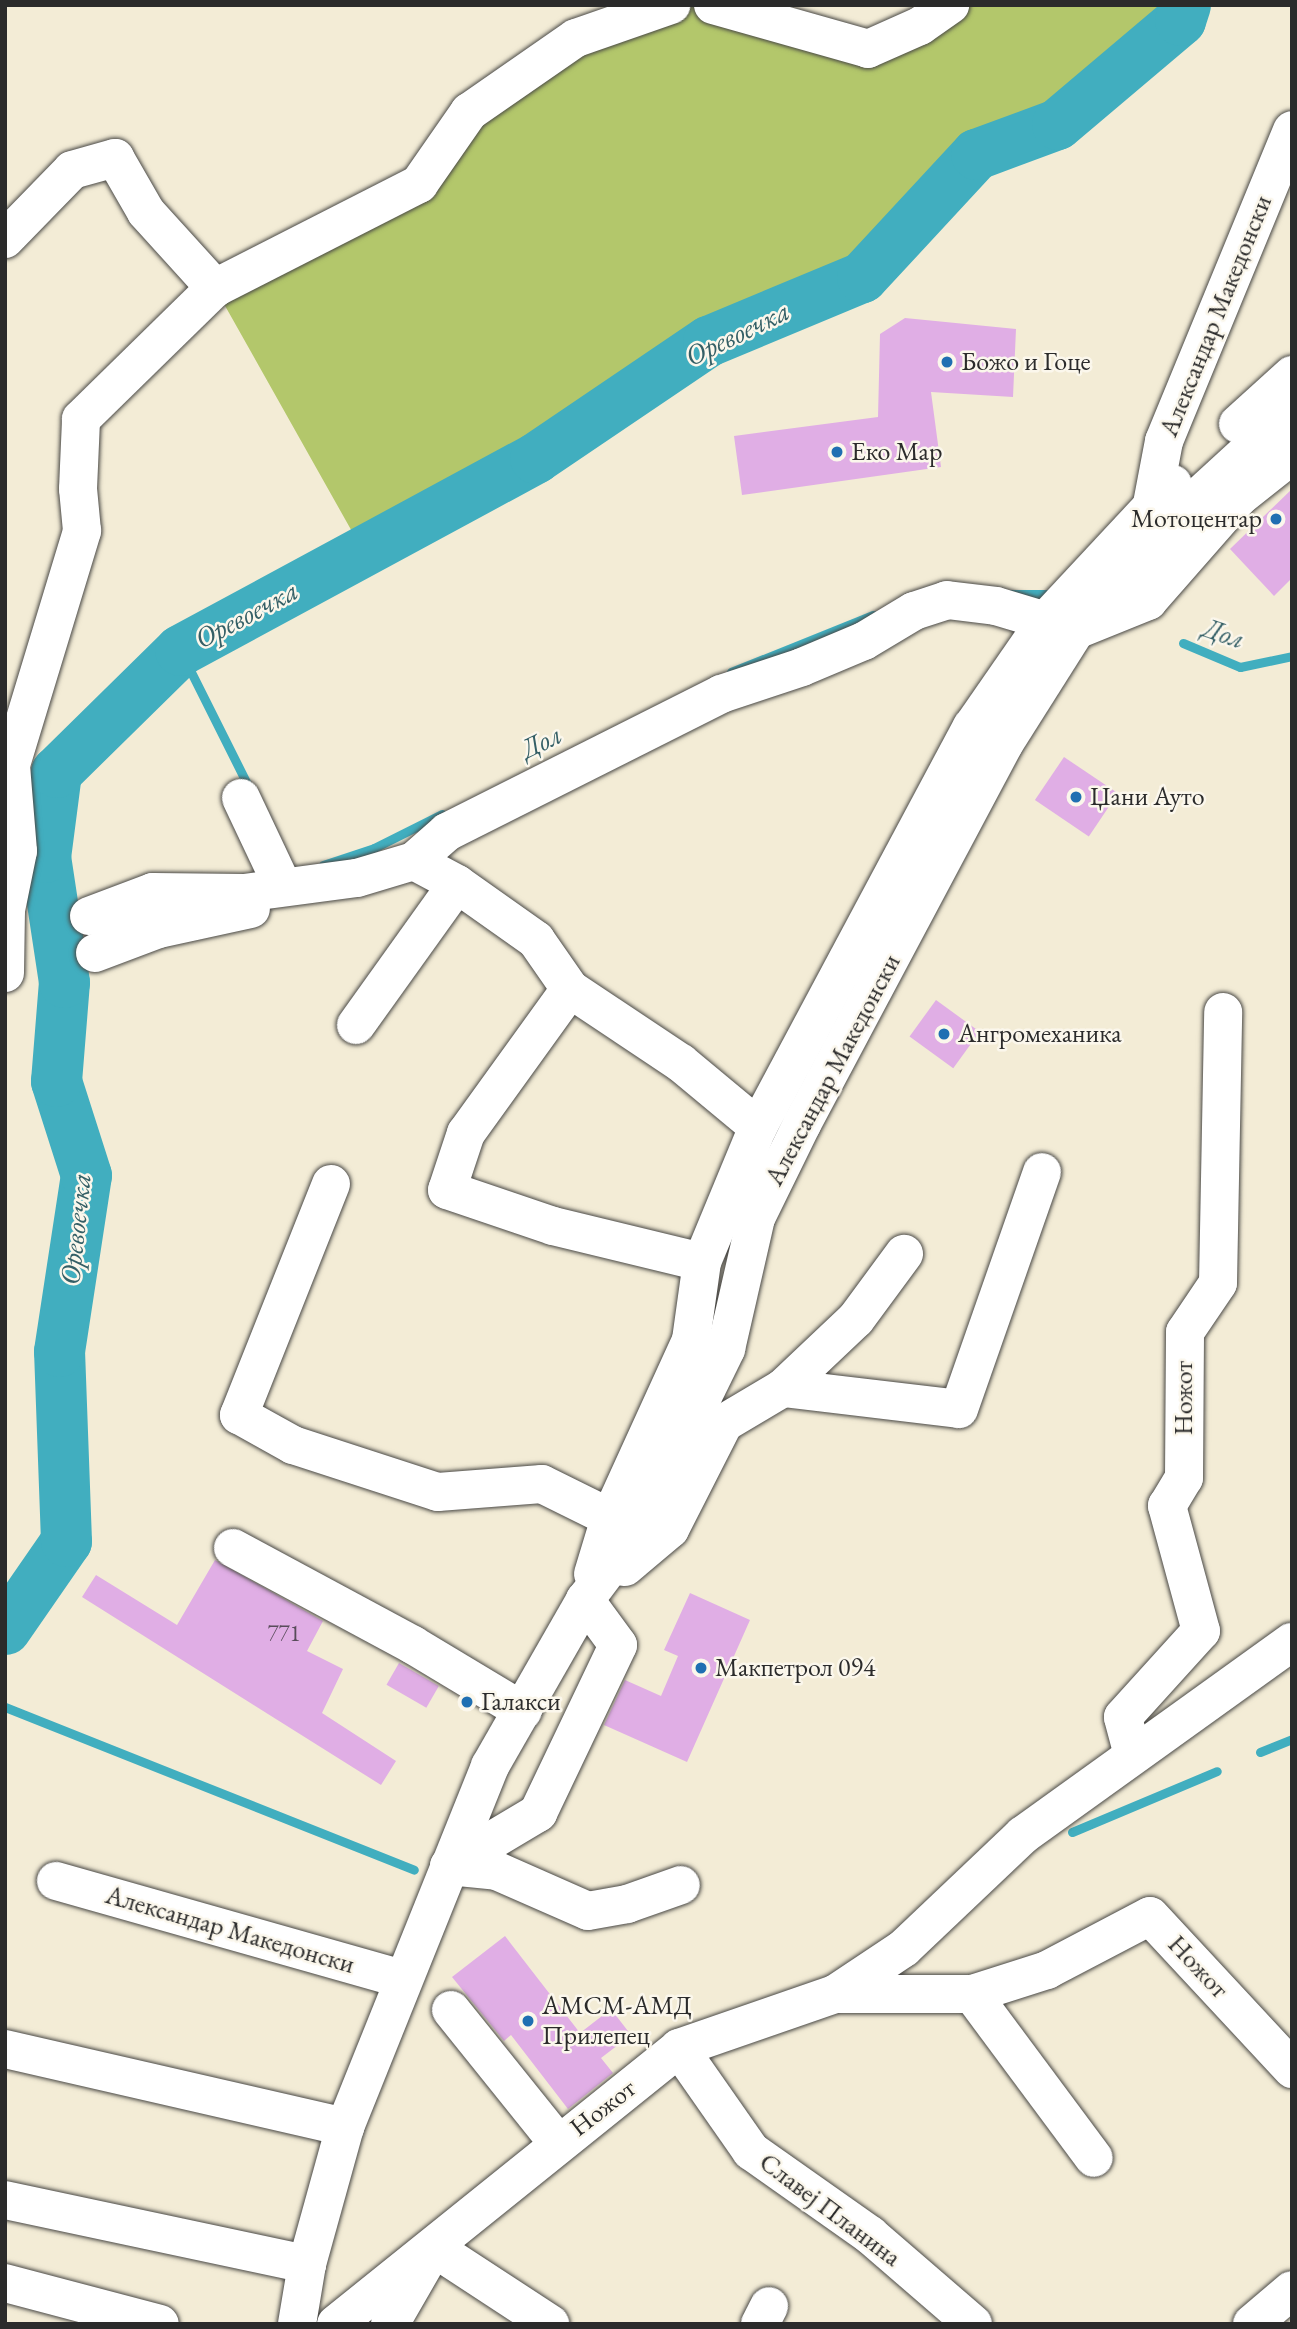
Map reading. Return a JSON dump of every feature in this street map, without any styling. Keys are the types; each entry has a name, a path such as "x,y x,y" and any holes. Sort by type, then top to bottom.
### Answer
{"street":[{"path":"5,973 6,910 18,851 11,765 82,531 78,489 81,419 215,288 419,184 469,111 576,38 671,5"},
{"path":"713,5 868,49 920,26 950,5"},
{"name":"Александар Македонски","path":"1162,513 1164,442 1292,130"},
{"path":"5,239 72,170 115,158 146,212 215,288"},
{"name":"Александар Македонски","path":"623,1525 691,1340 702,1262 758,1127 972,727 1162,513 1292,375"},
{"name":"Александар Македонски","path":"1162,513 1292,411"},
{"path":"357,878 244,893 153,892 92,934 159,929 214,914 278,905 414,861 447,832 721,694 864,640 914,611 947,600 996,606 1061,625 1148,601 1239,497 1292,456"},
{"name":"Александар Македонски","path":"297,2324 307,2264 345,2127 490,1766 585,1600 623,1525 726,1349 756,1218 796,1135 1004,744 1061,625"},
{"path":"241,798 283,887"},
{"name":"Александар Македонски","path":"414,861 457,884 536,940 570,989 681,1063 758,1127"},
{"path":"356,1025 457,884"},
{"path":"570,989 466,1133 447,1190 553,1226 702,1262"},
{"name":"Ножот","path":"1133,1755 1123,1717 1201,1631 1167,1506 1184,1478 1185,1332 1218,1283 1223,1012"},
{"path":"783,1388 959,1409 1042,1172"},
{"path":"331,1184 239,1415 293,1445 438,1492 542,1484 623,1525"},
{"name":"Александар Македонски","path":"585,1600 670,1529 723,1423 783,1388 856,1319 904,1254"},
{"path":"233,1548 413,1645 523,1711"},
{"path":"449,1866 538,1812 618,1645 585,1600"},
{"name":"Ножот","path":"336,2324 434,2248 558,2143 679,2048 835,1994 904,1948 1023,1835 1292,1642"},
{"path":"449,1866 497,1871 588,1911 627,1904 681,1885"},
{"name":"Александар Македонски","path":"56,1881 403,1979"},
{"name":"Ножот","path":"835,1994 972,1994 1047,1970 1150,1916 1292,2069"},
{"path":"972,1994 1094,2158"},
{"path":"451,2010 558,2143"},
{"name":"Славеј Планина","path":"679,2048 751,2151 870,2235 974,2324"},
{"path":"5,2049 345,2127"},
{"path":"5,2200 307,2264"},
{"path":"434,2248 550,2324"},
{"name":"Ножот","path":"390,2324 434,2248"},
{"path":"5,2283 160,2324"},
{"path":"1252,2324 1292,2290"}],"green space":[{"path":"671,5 713,5 868,49 950,5 1185,5 1180,20 1057,124 976,154 862,277 708,341 535,458 363,551 215,288 419,184 469,112"}],"building":[{"path":"905,318 1016,329 1013,397 931,392 941,467 742,495 734,436 878,417 880,334"},
{"name":"Мотоцентар","path":"1292,489 1292,578 1274,596 1230,549"},
{"name":"Џани Ауто","path":"1064,757 1118,793 1089,836 1035,800"},
{"name":"Ангромеханика","path":"936,1000 980,1032 953,1068 910,1036"},
{"path":"215,1560 323,1621 307,1651 343,1669 322,1713 396,1761 381,1785 82,1597 96,1575 177,1625"},
{"name":"Макпетрол 094","path":"690,1593 750,1620 687,1762 604,1725 625,1680 661,1696 678,1656 664,1650"},
{"path":"399,1663 439,1686 426,1708 387,1685"},
{"name":"АМСМ-АМД Прилепец","path":"505,1936 580,2033 611,2009 631,2035 601,2058 613,2073 568,2109 511,2035 504,2041 452,1977"}],"waterway":[{"name":"Оревоечка","path":"5,1629 66,1541 59,1351 86,1175 56,1081 64,982 45,857 56,772 180,650 535,458 708,341 862,277 976,154 1057,124 1180,20 1185,5"},
{"name":"Дол","path":"1010,594 1050,594"},
{"name":"Дол","path":"731,672 873,615"},
{"name":"Дол","path":"1183,643 1240,667 1292,656"},
{"name":"Дол","path":"180,650 249,788"},
{"name":"Дол","path":"323,865 374,848 442,814"},
{"path":"5,1707 414,1870"},
{"path":"1260,1752 1292,1739"},
{"path":"1072,1832 1217,1771"}],"place":[{"name":"Божо и Гоце","path":"947,362"},
{"name":"Еко Мар","path":"837,452"},
{"name":"Мотоцентар","path":"1276,519"},
{"name":"Џани Ауто","path":"1076,797"},
{"name":"Ангромеханика","path":"944,1034"},
{"name":"Макпетрол 094","path":"701,1668"},
{"name":"Галакси","path":"467,1702"},
{"name":"АМСМ-АМД Прилепец","path":"528,2021"}]}
